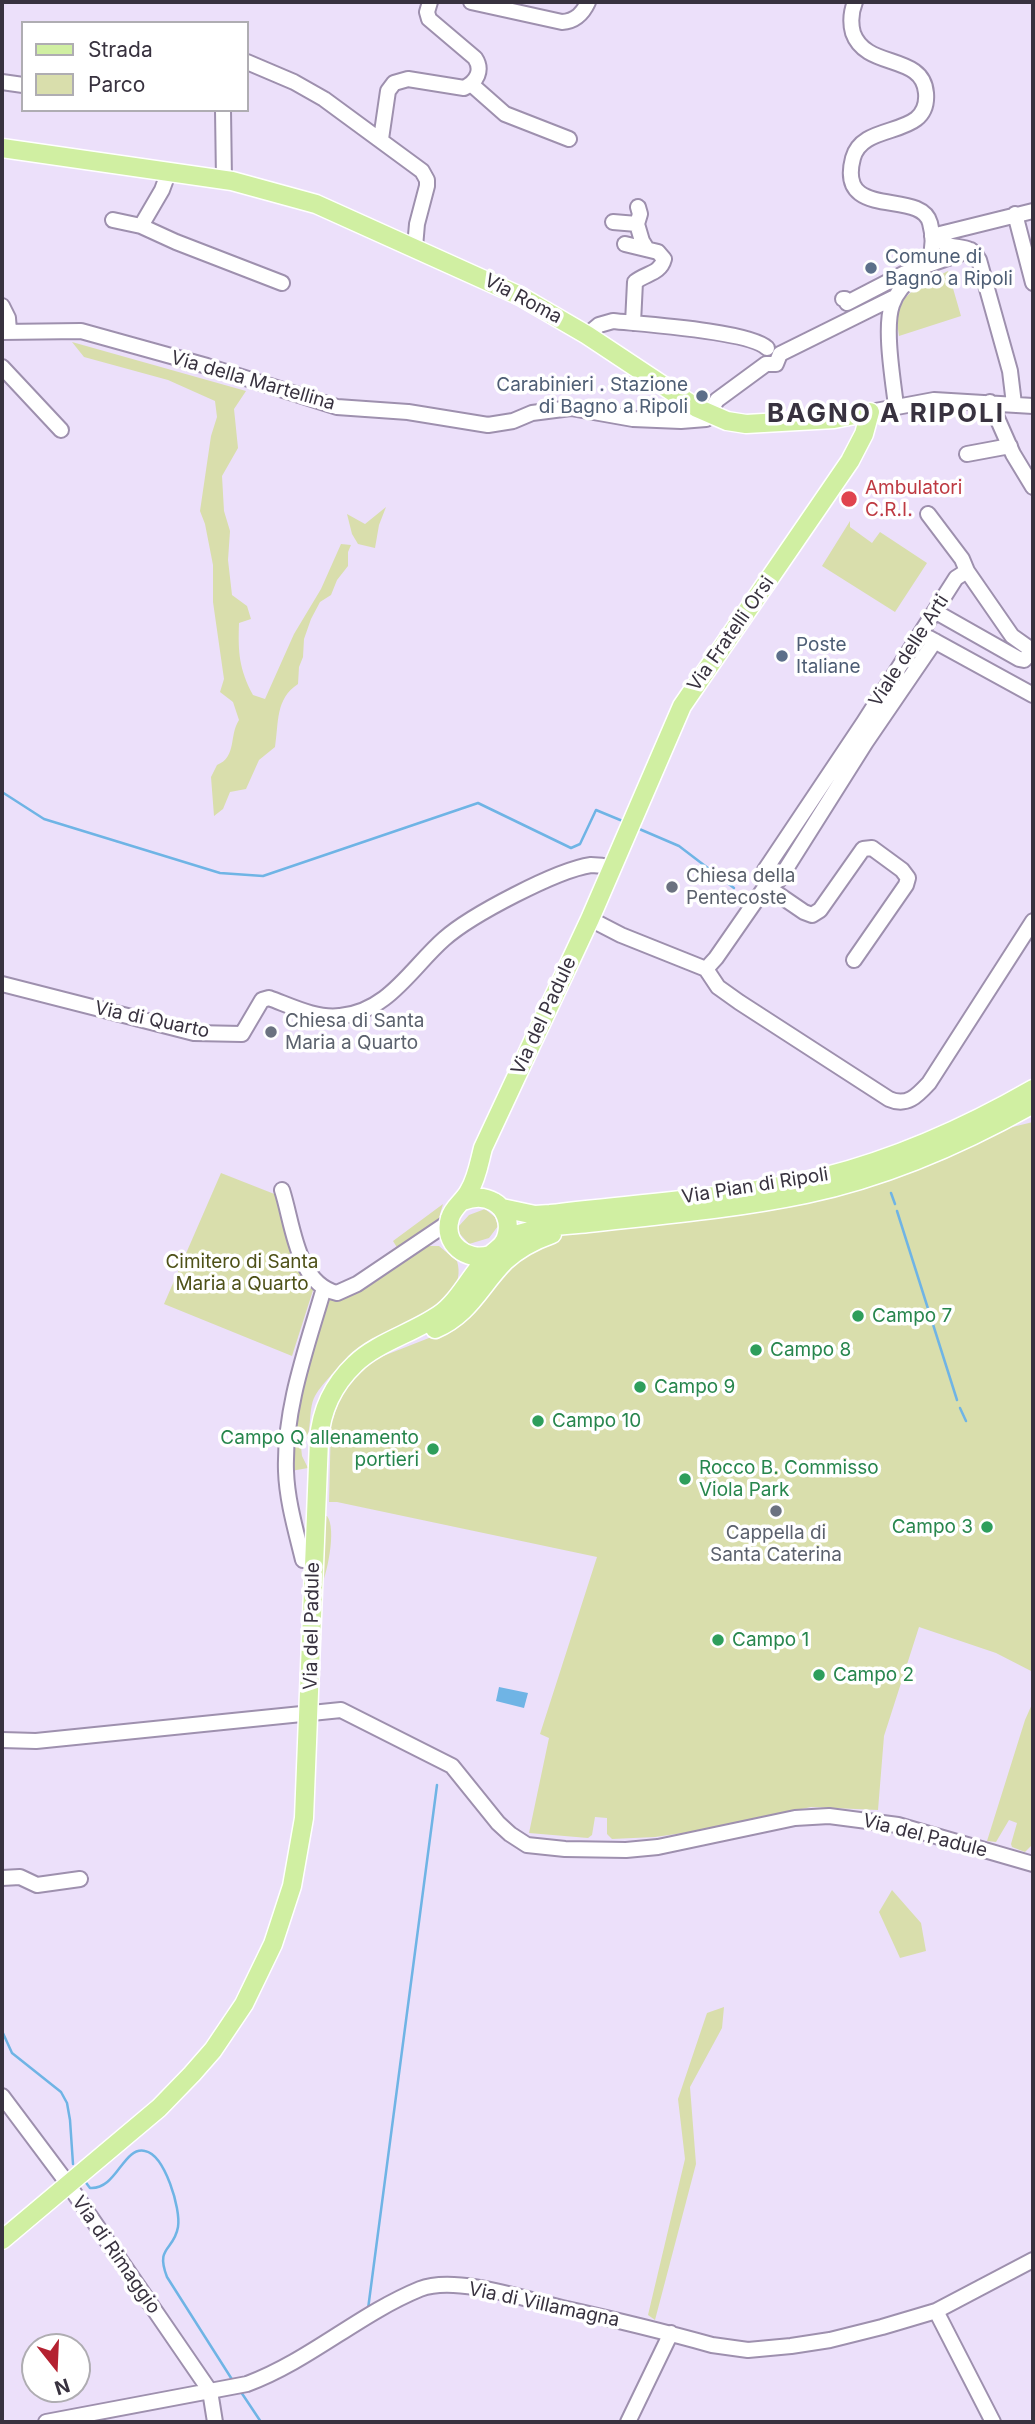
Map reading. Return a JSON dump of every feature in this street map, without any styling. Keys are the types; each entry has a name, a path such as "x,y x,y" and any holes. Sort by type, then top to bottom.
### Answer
{"main road":[{"name":"Via Roma","path":"2,148 224,180 316,204 520,296 587,335 682,398 727,421 746,424 834,419 870,412"},
{"name":"Via Fratelli Orsi","path":"612,868 681,706 850,461 870,412"},
{"name":"Via del Padule","path":"449,1222 452,1212 463,1201 480,1165 483,1149 612,868"},
{"name":"Via Pian di Ripoli","path":"494,1203 541,1215 757,1189 823,1177 941,1137 1033,1089"},
{"name":"Via Pian di Ripoli","path":"505,1241 514,1235 541,1228 756,1203 828,1189 887,1172 939,1152 1033,1104"},
{"path":"480,1165 481,1181 508,1224 505,1241"},
{"path":"463,1201 472,1198 494,1203"},
{"path":"449,1222 465,1270 463,1289"},
{"name":"Via Pian di Ripoli","path":"395,1340 427,1332 449,1322 467,1309 498,1269 516,1252 537,1240 584,1224"},
{"name":"Via del Padule","path":"310,1713 321,1422 331,1394 362,1357 442,1313 505,1241"},
{"name":"Via del Padule","path":"457,1247 475,1257 490,1255"},
{"path":"2,2240 159,2108 224,2036 256,1982 273,1944 296,1867 304,1818 310,1713"}],"street":[{"path":"381,139 388,91 398,80 408,79 461,88 471,85 479,71 477,60 430,21 426,12 430,2"},
{"path":"471,2 562,22 575,19 588,2"},
{"path":"773,351 895,297 930,257 932,236 929,220 923,213 869,199 859,193 854,184 852,166 857,149 868,138 903,127 915,120 922,112 926,95 923,81 917,73 904,65 871,55 857,41 851,24 855,2"},
{"path":"248,62 311,91 422,171 427,180 415,247"},
{"path":"2,82 21,85"},
{"path":"471,85 505,114 569,139"},
{"path":"223,112 224,180"},
{"path":"141,226 162,190 169,171"},
{"path":"638,207 640,214 637,223 647,248"},
{"path":"932,236 1033,211"},
{"path":"1014,214 1033,282"},
{"path":"113,220 141,226 282,283"},
{"path":"613,222 637,223"},
{"path":"932,236 949,245 972,250 979,260 1010,371 1014,404"},
{"path":"625,244 658,252 664,259 662,266 656,271 635,282 633,323"},
{"path":"843,299 847,303 905,273 972,250"},
{"path":"895,297 889,326 896,405"},
{"path":"2,306 8,318 6,331"},
{"path":"587,335 607,322 633,323 732,335 763,344 773,351 776,364 766,364 717,400 709,414"},
{"name":"Via della Martellina","path":"6,331 81,331 207,366 337,407 408,412 488,425 513,421 526,415 571,408 633,419 681,421 706,419 709,414"},
{"path":"2,367 61,430"},
{"name":"Via Roma","path":"870,412 934,400 1033,406"},
{"path":"990,402 1033,487"},
{"path":"967,454 1010,446"},
{"path":"928,514 962,559 967,571 1012,636 1032,651 1024,660 1019,659 936,612"},
{"name":"Viale delle Arti","path":"860,739 956,578 967,571"},
{"path":"922,633 1033,695"},
{"name":"Viale delle Arti","path":"706,969 766,886 765,870 935,641"},
{"path":"766,886 812,915 820,910 863,849 872,848 902,870 908,878 906,885 854,960"},
{"name":"Via di Quarto","path":"2,984 194,1032 242,1034 262,1000 269,998 326,1017 342,1016 372,1006 396,990 445,938 469,920 540,883 576,869 592,865 612,868"},
{"path":"590,919 621,935 706,969 718,987 739,1002 895,1102 907,1102 919,1095 929,1083 1033,921"},
{"path":"282,1190 303,1265 322,1286"},
{"name":"Via del Padule","path":"303,1560 287,1482 290,1410 322,1286 331,1292 342,1292 449,1222"},
{"name":"Via del Padule","path":"405,1252 432,1241 457,1247"},
{"name":"Via del Padule","path":"310,1713 347,1711 446,1762 498,1823 510,1835 527,1845 626,1850 658,1847 795,1818 829,1816 898,1825 1033,1864"},
{"path":"2,1740 36,1741 310,1713"},
{"path":"2,1878 20,1877 37,1885 80,1879"},
{"name":"Via di Rimaggio","path":"2,2096 70,2182 210,2391 215,2422"},
{"name":"Via di Villamagna","path":"46,2422 247,2384 268,2376 380,2308 423,2288 482,2288 712,2344 748,2350 830,2340 936,2311 1033,2260"},
{"path":"936,2311 993,2422"},
{"path":"628,2422 671,2333"}],"green space":[{"path":"948,271 961,316 899,336 899,311 903,301 917,288"},
{"path":"72,342 246,391 234,409 238,448 222,476 224,511 230,531 228,560 232,595 247,606 251,619 239,623 239,643 242,668 253,695 265,699 294,634 321,589 341,544 351,545 348,566 337,580 331,595 320,602 311,619 304,639 298,684 285,697 279,712 275,747 259,760 246,789 230,792 223,809 214,816 211,777 217,765 230,751 239,720 233,702 220,692 224,679 213,602 213,565 200,511 211,436 217,417 215,401 168,380 84,357"},
{"path":"386,507 375,548 358,544 352,534 347,514 365,524"},
{"path":"850,521 850,527 872,543 880,532 927,563 895,612 822,566"},
{"name":"Rocco B. Commisso Viola Park","path":"1033,1122 1033,1672 996,1653 919,1627 884,1736 878,1810 811,1807 655,1837 612,1839 607,1834 607,1818 595,1817 592,1835 588,1838 529,1833 549,1738 540,1734 597,1557 329,1502 331,1424 339,1401 353,1377 373,1360 434,1336 523,1255 556,1237"},
{"name":"Cimitero di Santa Maria a Quarto","path":"221,1173 282,1197 315,1284 292,1356 164,1304"},
{"path":"443,1204 438,1221 398,1249 393,1241"},
{"path":"485,1209 495,1217 498,1226 489,1238 469,1244 460,1234 458,1227 469,1215"},
{"path":"426,1246 439,1246 457,1261 458,1277 452,1292 425,1316 360,1349 329,1378 315,1396 308,1436 301,1447 308,1468 291,1471 294,1411 324,1295 356,1290"},
{"path":"321,1516 327,1516 330,1522 331,1541 320,1590"},
{"path":"1033,1702 1033,1844 1025,1852 1012,1847 1017,1823 1009,1820 996,1842 987,1841"},
{"path":"892,1890 921,1923 926,1951 900,1958 879,1912"},
{"path":"724,2007 722,2028 690,2087 696,2164 655,2320 648,2315 685,2159 678,2099 707,2013"}],"water":[{"path":"499,1687 528,1693 524,1708 496,1701"}],"waterway":[{"path":"2,792 44,819 220,873 263,876 478,803 571,848 580,844 596,810 625,822"},
{"path":"637,828 679,846 734,888"},
{"path":"891,1193 895,1204"},
{"path":"897,1211 957,1400"},
{"path":"960,1408 966,1421"},
{"path":"368,2309 437,1785"},
{"path":"2,2031 12,2053 61,2092 67,2103 73,2164"},
{"path":"84,2180 90,2188 99,2187 137,2151 145,2151 159,2162 170,2184 178,2219 176,2235 163,2259 167,2277 233,2381"},
{"path":"239,2389 261,2422"}],"place":[{"name":"Comune di Bagno a Ripoli","path":"871,268"},
{"name":"Carabinieri . Stazione di Bagno a Ripoli","path":"702,396"},
{"name":"Ambulatori C.R.I.","path":"849,499"},
{"name":"Poste Italiane","path":"782,656"},
{"name":"Chiesa della Pentecoste","path":"672,887"},
{"name":"Chiesa di Santa Maria a Quarto","path":"271,1032"},
{"name":"Campo 7","path":"858,1316"},
{"name":"Campo 8","path":"756,1350"},
{"name":"Campo 9","path":"640,1387"},
{"name":"Campo 10","path":"538,1421"},
{"name":"Campo Q allenamento portieri","path":"433,1449"},
{"name":"Rocco B. Commisso Viola Park","path":"685,1479"},
{"name":"Cappella di Santa Caterina","path":"776,1511"},
{"name":"Campo 3","path":"987,1527"},
{"name":"Campo 1","path":"718,1640"},
{"name":"Campo 2","path":"819,1675"}],"district":[{"name":"BAGNO A RIPOLI","path":"886,414"}]}
